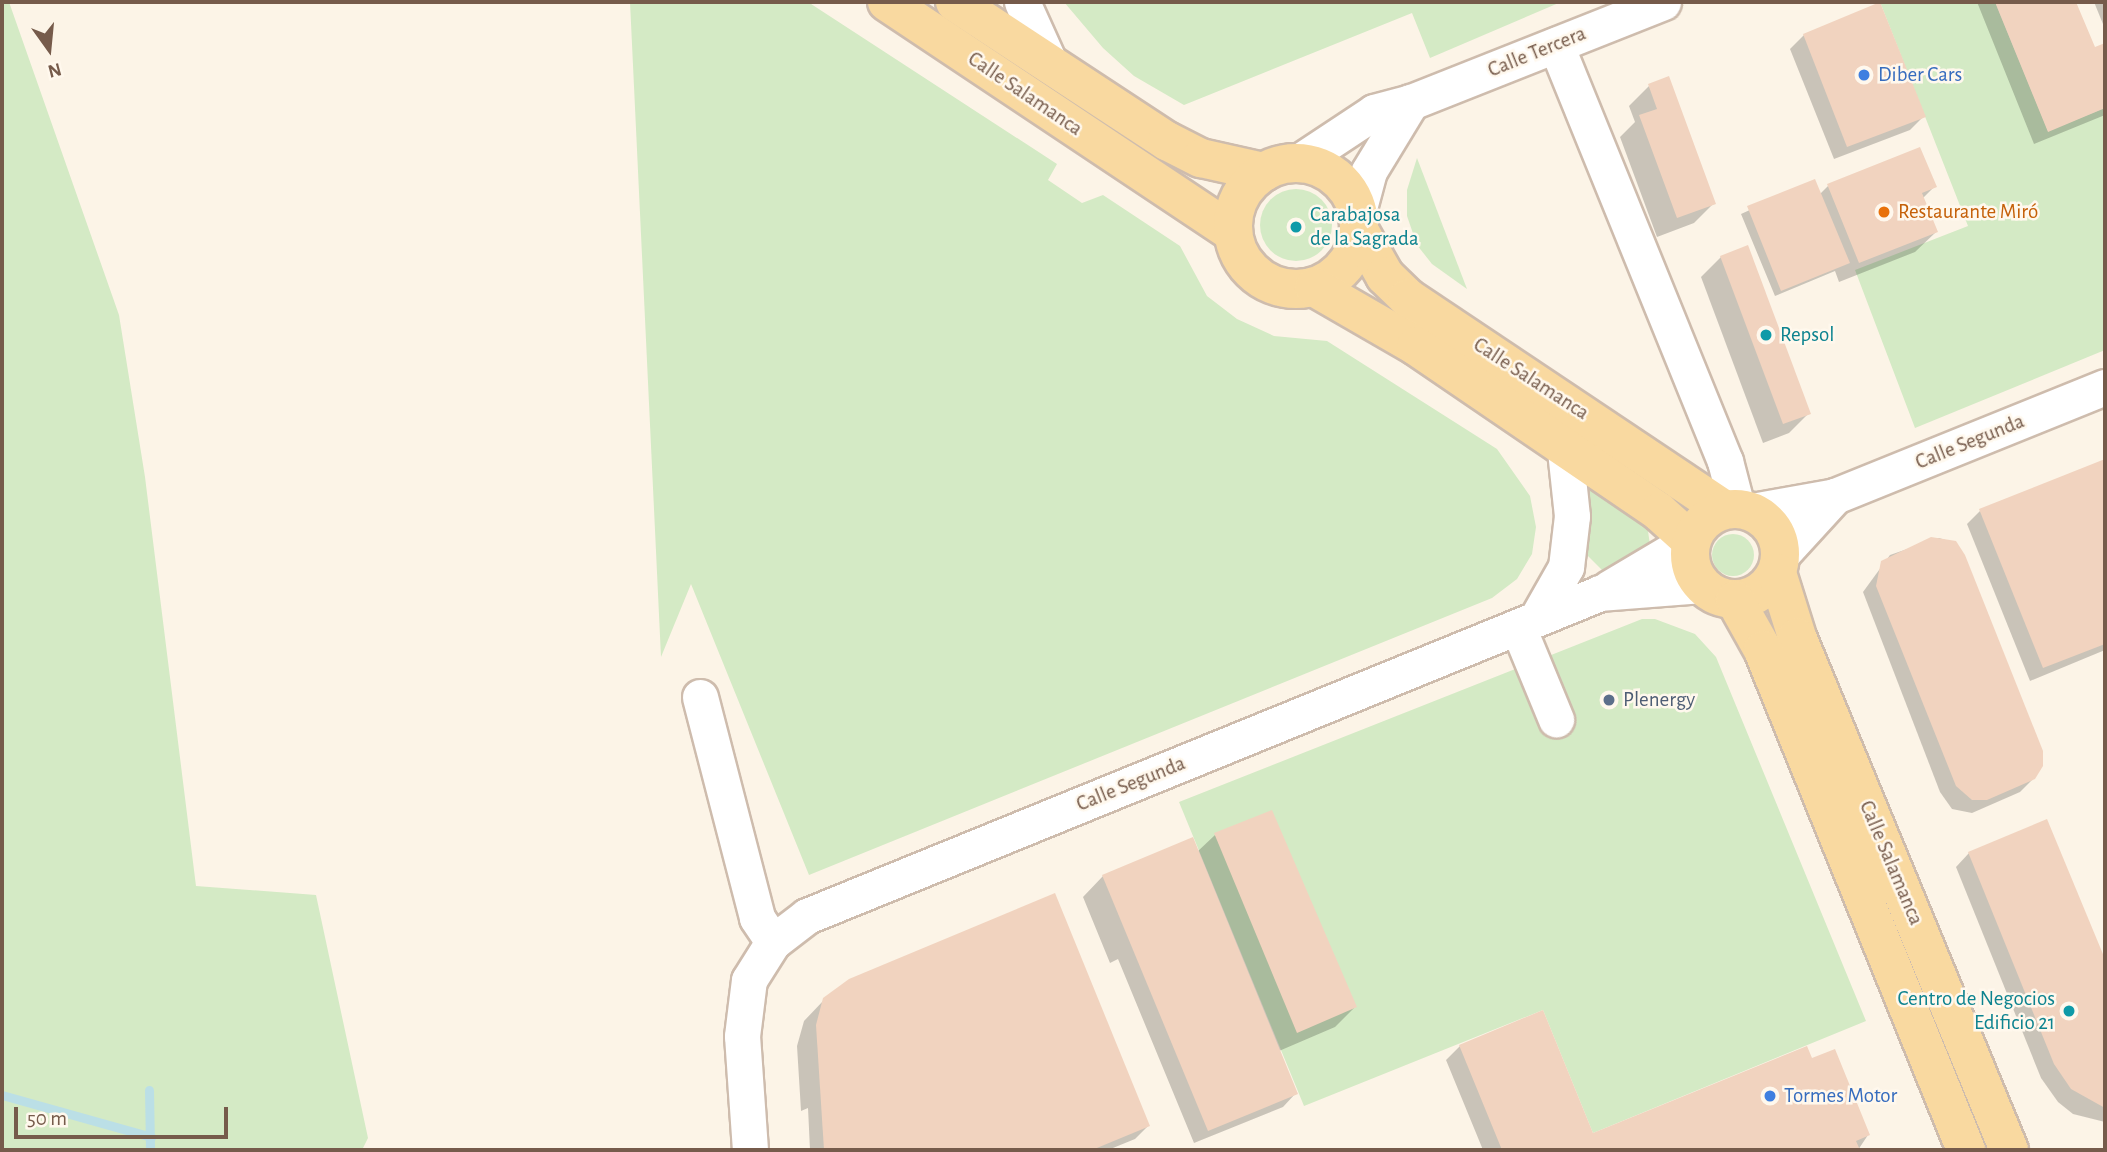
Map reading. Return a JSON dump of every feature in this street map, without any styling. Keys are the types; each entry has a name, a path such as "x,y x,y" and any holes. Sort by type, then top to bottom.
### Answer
{"main road":[{"name":"Calle Salamanca","path":"887,2 1233,233"},
{"name":"Calle Salamanca","path":"955,2 1167,141 1201,158 1280,167"},
{"path":"1280,167 1329,172 1342,183 1359,221 1350,259 1340,271 1314,287 1287,289 1261,278 1242,259 1233,233 1243,192 1280,167"},
{"name":"Calle Salamanca","path":"1359,221 1385,276 1408,298 1737,509"},
{"name":"Calle Salamanca","path":"1314,287 1416,346 1659,512 1690,540"},
{"path":"1737,509 1774,528 1779,564 1760,593 1718,592 1692,565 1690,540 1703,520 1737,509"},
{"name":"Calle Salamanca","path":"1779,564 1797,637 2009,1150"},
{"name":"Calle Salamanca","path":"1718,592 1763,650 1966,1150"}],"street":[{"path":"1022,2 1050,64"},
{"name":"Calle Tercera","path":"1280,167 1374,112 1411,102 1663,2"},
{"path":"1556,45 1725,461 1737,509"},
{"path":"1359,221 1369,171 1411,102"},
{"name":"Calle Segunda","path":"1737,509 1835,496 2105,387"},
{"path":"1556,719 1527,623 1566,567 1572,516 1565,450"},
{"name":"Calle Segunda","path":"1779,564 1835,496"},
{"name":"Calle Segunda","path":"750,1150 742,1036 749,980 773,942 807,916 1600,593 1690,540"},
{"name":"Calle Segunda","path":"1600,593 1718,592"},
{"path":"700,696 757,918 773,942"}],"green space":[{"path":"2,2 9,2 119,315 145,477 196,886 316,895 368,1138 362,1150 2,1150"},
{"path":"630,2 808,2 1057,164 1048,180 1082,203 1103,195 1180,246 1207,296 1237,319 1274,336 1327,341 1497,449 1530,496 1536,527 1532,554 1517,579 1492,598 809,875 691,584 661,657"},
{"path":"1064,2 1561,2 1430,58 1412,13 1184,105 1134,76 1103,48"},
{"path":"1880,2 1995,2 2048,131 2105,108 2105,350 1915,428 1855,270 1968,226"},
{"path":"1417,158 1467,289 1432,264 1417,245 1407,216 1407,190"},
{"path":"1289,189 1303,189 1322,199 1332,218 1332,232 1322,251 1303,261 1289,261 1270,251 1260,232 1260,218 1270,199"},
{"path":"1585,486 1647,524 1650,545 1641,555 1602,570 1581,549"},
{"path":"1733,534 1748,540 1754,555 1748,570 1733,576 1718,570 1712,555 1718,540"},
{"path":"1642,619 1655,619 1695,634 1716,657 1866,1021 1593,1133 1543,1010 1304,1106 1179,802"}],"building":[{"name":"Diber Cars","path":"1880,2 1926,117 1847,147 1803,34"},
{"path":"1995,2 2076,2 2095,47 2105,43 2105,108 2048,132"},
{"path":"1669,76 1716,204 1677,218 1639,115 1657,109 1648,84"},
{"name":"Restaurante Miró","path":"1920,147 1937,187 1922,193 1938,232 1859,263 1827,184"},
{"path":"1815,179 1850,263 1781,291 1747,206"},
{"name":"Repsol","path":"1748,245 1811,414 1783,424 1720,256"},
{"path":"2105,459 2105,644 2043,668 1979,509"},
{"path":"1931,537 1956,541 1965,555 2043,751 2043,766 2035,779 1987,800 1972,800 1956,786 1876,586 1881,561"},
{"path":"1272,810 1357,1007 1297,1033 1214,833"},
{"name":"Centro de Negocios Edificio 21","path":"2047,819 2105,959 2105,1108 2071,1089 2054,1064 1968,852"},
{"path":"1193,837 1298,1094 1208,1131 1102,875"},
{"path":"1055,893 1150,1126 1092,1150 824,1150 816,1025 823,998 849,979"},
{"name":"Tormes Motor","path":"1543,1010 1593,1133 1807,1046 1812,1058 1835,1049 1870,1135 1856,1141 1860,1150 1502,1150 1459,1045"}],"waterway":[{"path":"149,1090 150,1150"},
{"path":"2,1095 151,1137"}],"place":[{"name":"Diber Cars","path":"1864,75"},
{"name":"Restaurante Miró","path":"1884,212"},
{"name":"Carabajosa de la Sagrada","path":"1296,227"},
{"name":"Repsol","path":"1766,335"},
{"name":"Plenergy","path":"1609,700"},
{"name":"Centro de Negocios Edificio 21","path":"2069,1011"},
{"name":"Tormes Motor","path":"1770,1096"}]}
